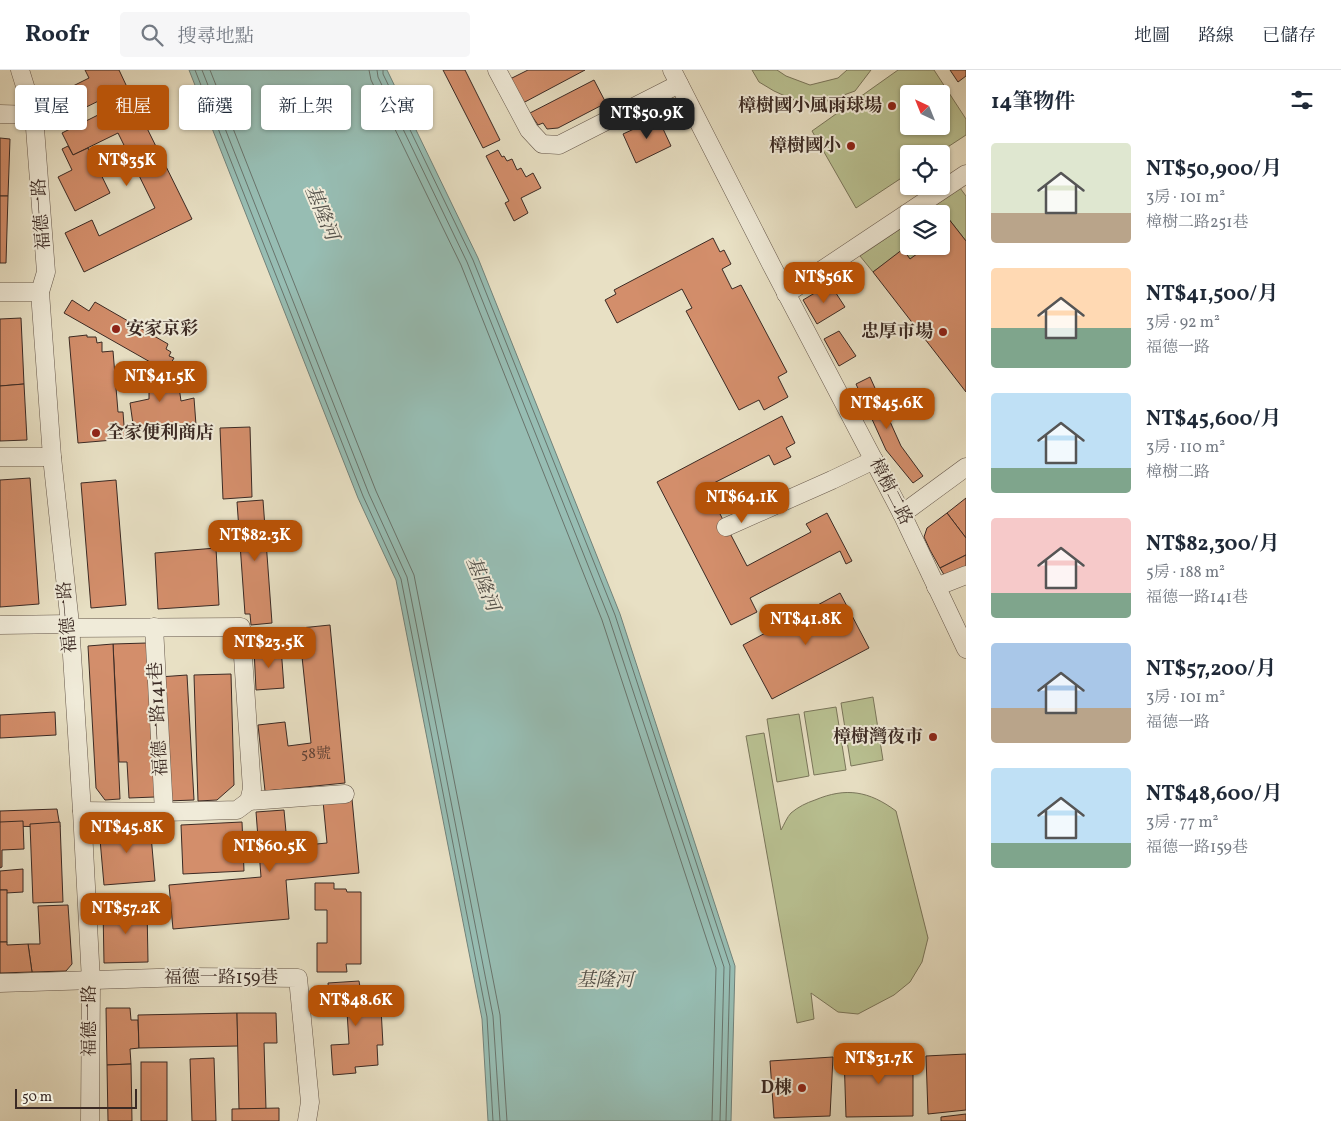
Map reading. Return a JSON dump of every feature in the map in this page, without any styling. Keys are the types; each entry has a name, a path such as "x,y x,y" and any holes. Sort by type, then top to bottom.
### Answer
{"street":[{"name":"福德一路","path":"20,70 25,85"},
{"path":"497,70 529,130 542,144 559,145 676,77"},
{"name":"樟樹二路","path":"676,77 786,294 902,514 966,649"},
{"path":"0,114 15,114"},
{"name":"福德一路","path":"35,130 46,272 40,292 52,456 70,626 82,811 91,981 90,1121"},
{"path":"786,294 966,174"},
{"path":"0,292 40,292"},
{"path":"0,457 52,456"},
{"path":"726,527 874,460"},
{"path":"902,514 966,467"},
{"path":"936,588 966,575"},
{"path":"0,625 241,627 252,788 249,801"},
{"name":"福德一路141巷","path":"154,627 164,812"},
{"path":"82,811 164,812 237,810 249,801 345,794"},
{"name":"福德一路159巷","path":"91,981 188,977 298,978 310,1102 307,1121"},
{"path":"0,983 91,981"}],"green space":[{"path":"752,70 777,70 786,76 810,85 838,78 847,70 871,70 855,91 827,101 803,104 759,82"},
{"path":"898,70 934,70 944,85 900,85 900,135 950,135 950,94 966,119 966,135 950,145 900,145 900,179 856,208 812,131"},
{"path":"960,188 966,196 966,241 950,221 950,205 935,205"},
{"path":"900,229 900,252 873,272 860,256"},
{"path":"907,255 916,255 910,259"},
{"path":"873,697 883,760 851,766 841,703"},
{"path":"836,707 846,770 814,775 804,712"},
{"path":"799,714 809,776 777,782 767,719"},
{"path":"764,733 781,830 790,815 802,805 837,793 847,792 867,795 896,811 928,938 922,962 910,982 894,995 858,1014 838,1012 811,993 814,1019 797,1023 746,736"}],"water":[{"name":"基隆河","path":"189,70 387,70 394,85 361,85 361,130 416,130 478,258 620,614 735,966 731,1121 488,1121 482,1019 396,580 358,498 213,130 251,130 251,85 195,85"}],"building":[{"path":"85,70 119,70 126,85 97,85 97,102 87,107 87,85 75,85 89,78"},
{"path":"443,70 465,70 500,140 483,148"},
{"path":"528,70 585,70 523,103 510,79"},
{"path":"950,70 966,70 966,76 958,82"},
{"path":"594,80 606,103 558,128 547,129 543,123 538,125 530,113"},
{"path":"97,116 97,130 148,130 192,219 84,272 65,233 92,220 99,236 155,208 118,133 73,155 62,133 68,130 87,130 87,120"},
{"path":"658,118 671,146 636,163 623,134"},
{"path":"0,138 10,139 8,196 0,196"},
{"path":"68,146 73,155 88,148 110,193 75,211 58,177 72,170 62,149"},
{"path":"498,150 507,161 512,159 517,170 521,168 526,177 533,173 541,188 521,198 528,213 514,221 505,203 509,201 486,156"},
{"path":"0,196 8,196 6,263 0,263"},
{"name":"忠厚市場","path":"950,221 966,241 966,392 873,272 900,251 900,255 907,255 910,259 916,255 950,255"},
{"path":"713,238 720,252 724,250 731,264 722,269 732,289 741,285 787,372 778,377 788,397 764,410 759,400 739,410 686,311 692,308 682,289 617,323 605,300 616,294 614,290"},
{"path":"830,284 845,307 817,324 803,300"},
{"name":"安家京彩","path":"72,300 89,311 95,302 168,344 166,349 171,352 169,356 174,358 170,365 177,369 173,375 64,313"},
{"path":"21,318 24,384 0,386 0,319"},
{"path":"839,331 856,356 839,366 824,339"},
{"path":"87,335 87,337 96,337 97,343 102,342 102,352 113,351 118,412 123,412 125,439 78,443 69,337"},
{"path":"142,364 179,387 181,401 194,398 196,425 134,431 130,403 149,399 149,389 135,391 133,365"},
{"path":"870,377 901,446 923,476 913,483 886,450 856,384"},
{"path":"24,384 27,440 0,441 0,386"},
{"path":"782,416 795,443 786,448 791,457 774,465 769,455 706,487 747,566 811,532 806,524 827,513 852,561 846,564 840,551 750,598 757,612 731,625 657,482"},
{"path":"250,427 252,497 223,499 220,428"},
{"path":"30,478 39,604 0,607 0,480"},
{"path":"116,480 126,605 91,608 81,483"},
{"path":"966,498 966,538 947,513"},
{"path":"263,500 272,623 251,625 250,614 245,614 237,502"},
{"path":"947,513 966,538 966,555 940,568 924,537 927,528"},
{"path":"216,548 219,605 158,609 155,553"},
{"path":"966,555 966,573 949,583 940,568"},
{"path":"840,593 869,648 772,699 743,645"},
{"path":"330,625 345,783 265,791 258,725 285,722 288,746 311,743 301,647 283,649 281,630"},
{"path":"147,643 155,797 129,798 127,762 119,762 113,644"},
{"path":"113,644 120,799 105,800 96,788 88,646"},
{"path":"281,647 284,688 256,690 254,649"},
{"path":"231,674 234,785 217,800 198,801 194,675"},
{"path":"187,675 194,800 167,801 159,677"},
{"path":"55,712 56,735 0,738 0,715"},
{"path":"352,799 359,873 286,880 289,919 173,929 169,885 261,877 256,812 284,810 287,843 306,841 306,845 327,843 323,801"},
{"path":"57,809 60,827 0,826 0,811"},
{"path":"23,821 24,849 2,850 2,867 0,868 0,822"},
{"path":"60,822 63,902 33,903 30,824"},
{"path":"242,822 244,871 183,874 181,825"},
{"path":"150,824 155,881 104,885 99,828"},
{"path":"23,869 23,892 6,893 7,890 0,890 0,871"},
{"path":"315,883 334,883 334,889 346,889 347,892 361,892 361,964 346,964 347,972 317,972 317,943 327,943 327,910 315,910"},
{"path":"0,890 7,890 7,942 0,942"},
{"path":"68,905 72,964 66,971 32,972 28,944 40,944 38,906"},
{"path":"147,907 148,962 104,963 103,908"},
{"path":"0,942 7,942 7,945 28,944 32,972 0,973"},
{"path":"359,981 360,987 374,986 376,1008 381,1008 383,1045 377,1045 378,1065 355,1067 356,1073 333,1075 331,1045 349,1044 347,1011 330,1012 328,983"},
{"path":"106,1008 130,1008 131,1020 138,1020 139,1048 130,1049 131,1064 107,1065"},
{"path":"237,1013 238,1046 139,1048 138,1015"},
{"path":"237,1013 276,1013 277,1043 264,1043 266,1109 239,1109"},
{"path":"913,1053 913,1116 846,1117 844,1055"},
{"path":"966,1054 966,1110 928,1114 926,1056"},
{"name":"D棟","path":"833,1057 830,1116 774,1118 770,1061"},
{"path":"214,1058 216,1121 192,1121 190,1059"},
{"path":"141,1062 167,1062 167,1121 141,1121"},
{"path":"131,1064 132,1121 108,1121 107,1065"},
{"path":"279,1108 279,1121 232,1121 232,1109"},
{"path":"966,1114 966,1121 941,1121 941,1117"}],"place":[{"name":"樟樹國小風雨球場","path":"892,106"},
{"name":"樟樹國小","path":"851,146"},
{"name":"安家京彩","path":"116,329"},
{"name":"忠厚市場","path":"943,332"},
{"name":"全家便利商店","path":"96,433"},
{"name":"樟樹灣夜市","path":"933,737"},
{"name":"D棟","path":"802,1088"}]}
